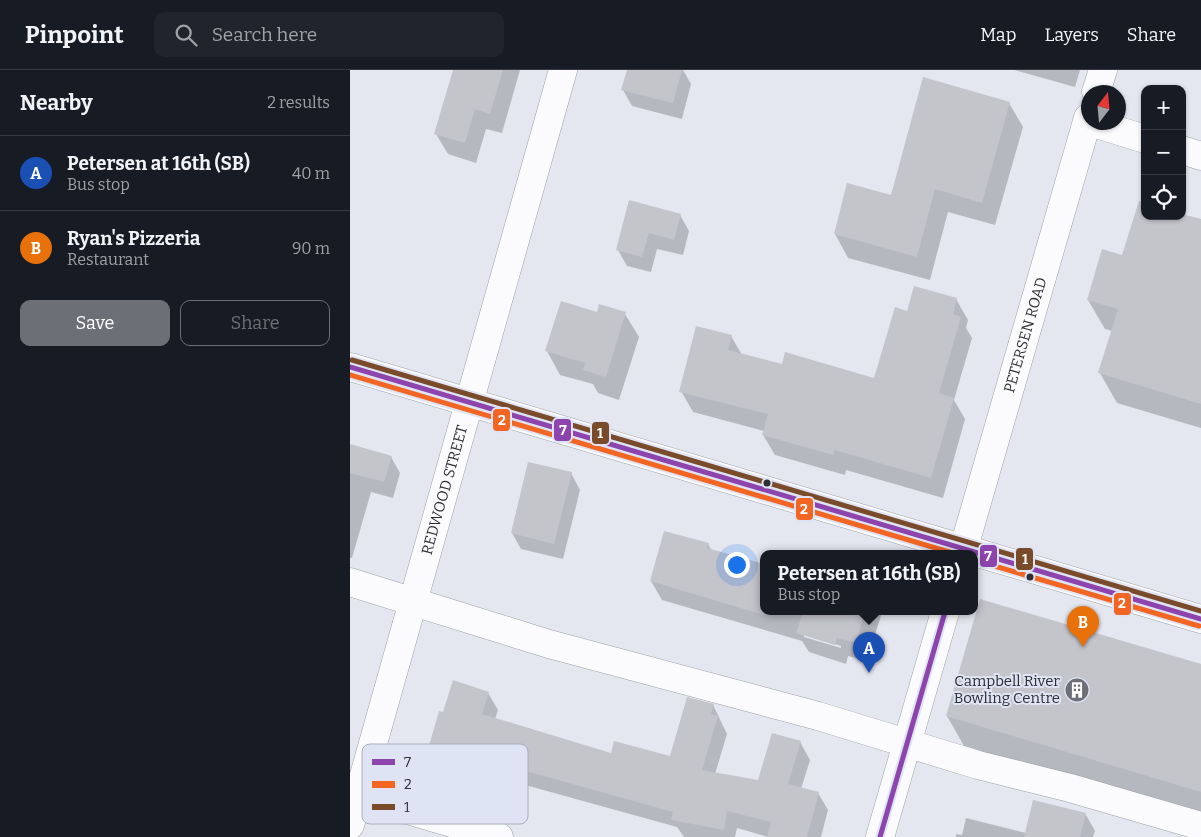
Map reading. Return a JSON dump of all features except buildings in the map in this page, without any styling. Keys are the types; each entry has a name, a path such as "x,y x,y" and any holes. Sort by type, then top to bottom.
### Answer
{"street":[{"name":"REDWOOD STREET","path":"370,744 413,601 563,70"},
{"path":"1098,85 1103,70"},
{"name":"PETERSEN ROAD","path":"963,550 1086,130"},
{"path":"1117,130 1141,138"},
{"path":"1186,151 1201,156"},
{"path":"350,367 960,550"},
{"path":"978,555 1201,619"},
{"path":"350,582 549,644 818,716 978,766 1070,788 1201,826"},
{"path":"880,837 944,615"},
{"name":"REDWOOD STREET","path":"350,825 354,795 362,769"},
{"path":"454,824 499,837"}],"transit line":[{"name":"1","path":"352,360 1201,611"},
{"name":"7","path":"350,367 968,550"},
{"name":"2","path":"350,375 942,550"},
{"name":"7","path":"978,553 1201,619"},
{"name":"2","path":"978,561 1199,626"},
{"name":"7","path":"880,837 944,615"}],"place":[{"name":"Ryan's Pizzeria","path":"1083,647"},
{"name":"Petersen at 16th (SB)","path":"869,673"},
{"name":"Campbell River Bowling Centre","path":"1077,690"}]}
